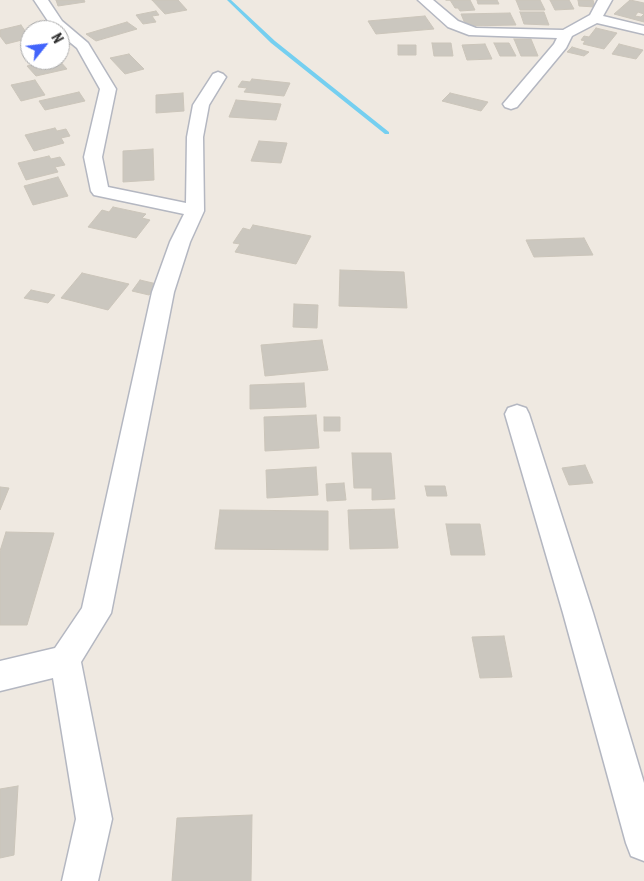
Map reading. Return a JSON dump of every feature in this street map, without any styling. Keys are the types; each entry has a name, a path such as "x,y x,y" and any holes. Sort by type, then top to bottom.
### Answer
{"street":[{"path":"41,0 57,24 83,46 108,89 93,157 100,191 195,210"},
{"path":"425,0 453,24 474,32 566,34 595,18 605,0"},
{"path":"595,18 644,30"},
{"path":"511,104 561,45 566,34"},
{"path":"0,676 65,660 96,613 163,292 180,242 195,210 195,136 201,105 218,76"},
{"path":"517,414 578,613 644,843"},
{"path":"65,660 94,819 80,881"}],"building":[{"path":"56,0 84,0 85,2 58,6"},
{"path":"152,0 178,0 187,10 165,14"},
{"path":"450,0 470,0 475,10 460,11 458,8 455,8"},
{"path":"477,0 497,0 499,4 478,4"},
{"path":"516,0 540,0 545,10 520,10"},
{"path":"550,0 569,0 574,9 555,10"},
{"path":"578,0 593,0 595,7 579,6"},
{"path":"630,0 644,3 644,14 644,22 614,14","holes":["638,12 644,14 641,17 635,16"]},
{"path":"156,11 159,15 152,16 156,22 143,24 136,15"},
{"path":"520,12 544,12 549,25 524,24"},
{"path":"510,13 516,25 466,26 461,14"},
{"path":"425,16 434,29 376,34 368,21"},
{"path":"127,22 137,29 96,41 86,34"},
{"path":"20,25 20,40 6,44 0,36 0,30"},
{"path":"596,28 617,33 604,49 583,44 585,41 581,40 584,36 589,37"},
{"path":"514,39 531,39 538,56 521,56"},
{"path":"432,43 451,43 453,56 434,56"},
{"path":"494,43 509,43 516,56 500,56"},
{"path":"485,44 492,59 467,60 462,45"},
{"path":"619,44 643,50 636,59 612,54"},
{"path":"398,45 416,45 416,55 398,55"},
{"path":"572,47 589,52 584,56 567,52"},
{"path":"129,54 144,69 125,74 110,58"},
{"path":"31,70 63,70 36,76"},
{"path":"252,79 290,83 284,96 244,92 247,88 238,87 242,81 250,82"},
{"path":"35,80 45,95 21,101 11,85"},
{"path":"79,92 85,101 45,110 39,101"},
{"path":"183,93 184,111 156,113 156,95"},
{"path":"450,93 488,102 481,111 442,101"},
{"path":"236,100 281,104 276,120 229,117"},
{"path":"55,128 57,131 66,129 70,136 61,138 64,143 34,151 25,135"},
{"path":"259,141 287,143 281,163 251,161"},
{"path":"153,149 154,180 123,182 123,151"},
{"path":"49,156 51,159 60,157 65,165 55,167 58,172 26,180 18,163"},
{"path":"58,177 68,196 33,205 24,186"},
{"path":"113,207 146,214 142,218 150,220 136,238 88,227 102,210 109,212"},
{"path":"253,225 311,236 296,264 235,252 240,244 233,243 243,228 250,230"},
{"path":"584,238 593,255 534,257 526,240"},
{"path":"340,270 404,272 407,308 339,306"},
{"path":"82,273 129,284 108,310 61,298"},
{"path":"140,280 157,284 149,295 132,291"},
{"path":"31,290 55,295 48,303 24,298"},
{"path":"294,304 318,305 317,328 293,327"},
{"path":"322,340 328,370 265,376 261,345"},
{"path":"304,383 306,407 250,409 250,385"},
{"path":"316,415 319,448 265,451 264,417"},
{"path":"324,417 340,417 340,431 324,431"},
{"path":"352,453 391,453 395,499 372,500 372,488 354,488"},
{"path":"585,465 593,483 569,485 562,468"},
{"path":"316,467 318,495 267,498 266,470"},
{"path":"344,483 346,500 327,501 326,484"},
{"path":"425,486 445,486 447,496 427,496"},
{"path":"0,487 9,488 0,510"},
{"path":"394,509 398,548 350,549 348,510"},
{"path":"220,510 328,511 328,550 215,549"},
{"path":"446,524 480,524 485,555 451,555"},
{"path":"6,532 54,533 27,625 0,625 0,551"},
{"path":"504,636 512,677 480,678 472,637"},
{"path":"18,786 14,855 0,858 0,789"},
{"path":"252,815 251,881 172,881 177,818"}],"waterway":[{"path":"229,0 273,42 387,133"}]}
